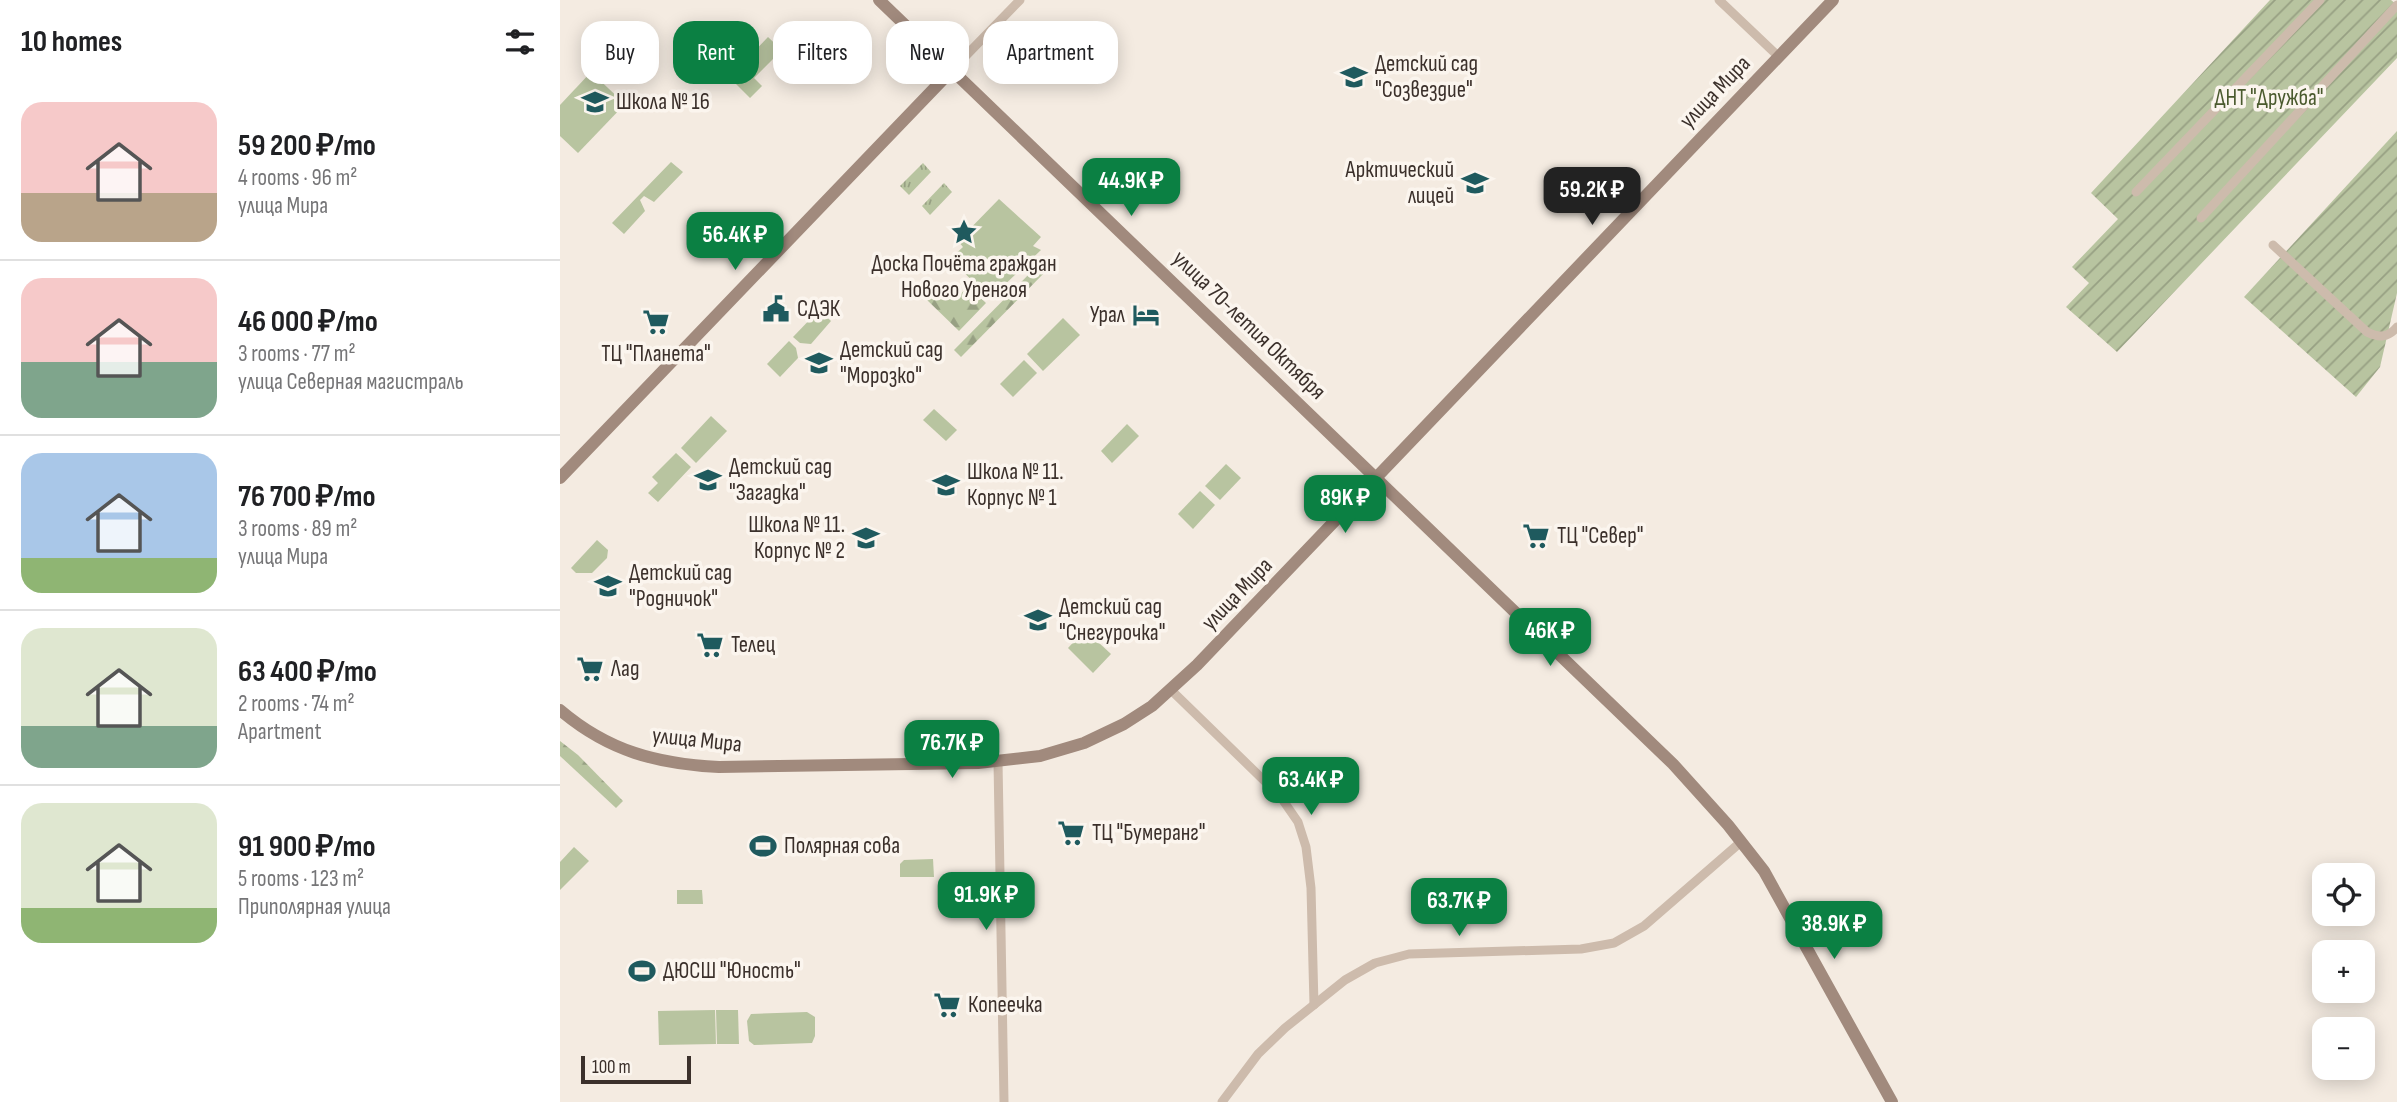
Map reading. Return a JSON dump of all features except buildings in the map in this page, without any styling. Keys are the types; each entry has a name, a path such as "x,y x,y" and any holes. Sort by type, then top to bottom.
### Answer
{"street":[{"name":"улица 70-летия Октября","path":"879,0 901,21"},
{"path":"969,52 1020,0"},
{"path":"1719,0 1778,57"},
{"name":"улица Мира","path":"560,710 613,745 643,757 674,764 736,767 998,762 1050,753 1098,737 1137,716 1171,690 1251,611 1833,0"},
{"path":"2136,192 2320,0"},
{"path":"2201,218 2397,5"},
{"path":"560,478 939,84"},
{"name":"улица 70-летия Октября","path":"967,84 1661,752 1742,841 1778,895 1892,1102"},
{"path":"2273,245 2367,332 2383,337 2397,327"},
{"path":"1171,690 1280,796 1298,822 1306,847 1311,888 1314,1005"},
{"path":"998,762 1004,1102"},
{"path":"1222,1102 1258,1054 1285,1028 1356,973 1375,963 1396,956 1581,949 1614,943 1644,926 1742,841"}],"green space":[{"name":"ДНТ \"Дружба\"","path":"2270,0 2391,0 2397,5 2397,58 2117,352 2066,307 2089,283 2072,267 2118,219 2091,193"},
{"path":"768,37 773,42 773,59 759,73 759,46"},
{"path":"581,83 604,84 625,104 578,153 560,136 560,105"},
{"path":"759,83 762,86 750,98 736,84"},
{"path":"2397,131 2397,293 2380,367 2356,397 2244,297"},
{"path":"671,162 683,172 654,202 644,196 640,200 645,211 624,234 612,223"},
{"path":"923,163 931,172 909,195 900,186"},
{"path":"944,183 952,192 930,215 922,206"},
{"path":"999,199 1041,237 1033,246 1041,250 995,294 985,293 950,259 963,247 958,241"},
{"path":"1043,260 1050,267 961,357 954,350"},
{"path":"968,286 986,303 959,331 926,299 929,296 935,300 947,287 958,297"},
{"path":"819,310 831,321 811,344 800,343 793,337"},
{"path":"1063,318 1080,335 1043,371 1027,354"},
{"path":"789,341 796,348 798,358 780,377 767,364"},
{"path":"1024,360 1037,373 1013,397 1000,384"},
{"path":"934,409 957,430 946,441 923,420"},
{"path":"711,416 727,431 696,463 681,448"},
{"path":"1127,424 1139,436 1112,463 1101,451"},
{"path":"676,453 691,467 658,502 648,493 658,483 652,477"},
{"path":"1226,464 1241,478 1220,500 1205,486"},
{"path":"1200,491 1215,505 1193,529 1178,514"},
{"path":"597,540 608,550 607,558 592,573 576,573 571,568"},
{"path":"1085,630 1111,654 1093,673 1068,648"},
{"path":"560,741 578,755 623,801 616,808 560,756"},
{"path":"574,847 589,861 560,890 560,862"},
{"path":"933,859 934,877 900,877 900,864 904,860"},
{"path":"677,890 702,890 703,904 677,904"},
{"path":"715,1010 716,1044 659,1045 658,1011"},
{"path":"716,1010 738,1010 739,1044 717,1044"},
{"path":"807,1012 815,1017 815,1036 812,1043 754,1045 749,1041 747,1021 751,1014"}],"place":[{"name":"Детский сад \"Созвездие\"","path":"1354,77"},
{"name":"Школа № 16","path":"595,102"},
{"name":"Арктический лицей","path":"1475,183"},
{"name":"Доска Почёта граждан Нового Уренгоя","path":"964,232"},
{"name":"СДЭК","path":"776,309"},
{"name":"Урал","path":"1146,315"},
{"name":"ТЦ \"Планета\"","path":"656,322"},
{"name":"Детский сад \"Морозко\"","path":"819,363"},
{"name":"Детский сад \"Загадка\"","path":"708,480"},
{"name":"Школа № 11. Корпус № 1","path":"946,485"},
{"name":"ТЦ \"Север\"","path":"1536,536"},
{"name":"Школа № 11. Корпус № 2","path":"866,538"},
{"name":"Детский сад \"Родничок\"","path":"608,586"},
{"name":"Детский сад \"Снегурочка\"","path":"1038,620"},
{"name":"Телец","path":"710,645"},
{"name":"Лад","path":"590,669"},
{"name":"ТЦ \"Бумеранг\"","path":"1071,833"},
{"name":"Полярная сова","path":"763,846"},
{"name":"ДЮСШ \"Юность\"","path":"642,971"},
{"name":"Копеечка","path":"947,1005"}]}
